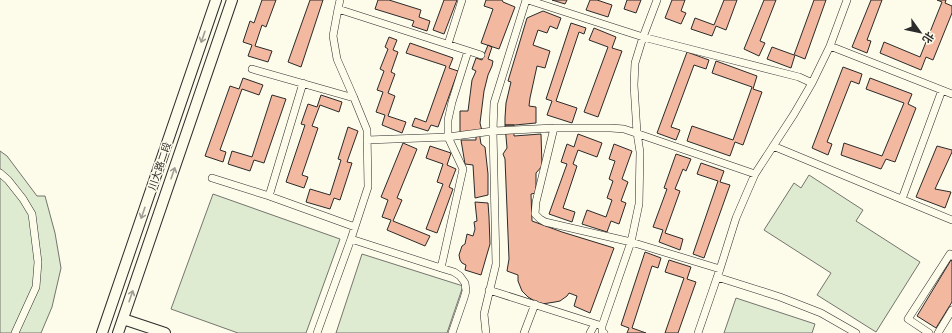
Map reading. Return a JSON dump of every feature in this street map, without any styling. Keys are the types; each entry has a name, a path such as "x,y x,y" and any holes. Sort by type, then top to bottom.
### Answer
{"main road":[{"name":"川大路二段","path":"102,333 216,0"},
{"name":"川大路二段","path":"118,333 232,0"},
{"path":"123,319 162,332"}],"street":[{"path":"317,333 355,228 368,187 367,130 337,59 333,36 340,0"},
{"path":"448,44 462,0"},
{"path":"590,333 600,327 631,242 639,204 640,152 637,133 634,85 635,63 657,0"},
{"path":"698,333 736,218 755,174 812,84 830,46 847,0"},
{"path":"486,333 484,314 496,264 493,131 494,103 525,2 643,37 799,77 812,84"},
{"path":"338,9 481,55"},
{"path":"830,46 952,94"},
{"path":"441,268 463,170 448,137 448,120 468,51"},
{"path":"252,69 354,98"},
{"path":"269,196 303,83"},
{"path":"902,199 942,90"},
{"path":"554,128 536,202 535,214 545,222 631,242 720,269"},
{"path":"367,140 448,137 493,131 554,128 624,129 755,174"},
{"path":"773,146 952,220"},
{"path":"0,173 8,180 23,199 32,214 38,262 36,287 16,333"},
{"path":"212,178 269,196 355,228"},
{"path":"351,239 454,272 460,276 465,282 466,291 452,333"},
{"path":"929,333 908,319 950,254 952,256"},
{"path":"717,277 780,297 821,313 856,333"},
{"path":"490,290 600,327"},
{"path":"524,333 535,304"},
{"path":"938,333 952,310"}],"green space":[{"path":"0,151 7,156 37,196 45,196 55,233 61,268 52,307 41,333 0,333"},
{"path":"809,175 863,210 856,221 920,262 876,332 817,295 831,273 764,230 794,183 801,188"},
{"path":"213,194 340,239 306,333 238,333 171,309"},
{"path":"362,254 463,286 447,333 336,333"},
{"path":"736,298 815,324 812,333 724,333"}],"building":[{"path":"262,0 276,0 266,27 262,25 255,46 272,51 268,62 248,56 252,45 243,42 250,21 254,23"},
{"path":"310,0 323,0 301,67 288,62"},
{"path":"378,0 389,0 421,10 419,17 430,21 427,31 412,26 414,21 375,9"},
{"path":"444,0 457,0 444,34 433,30"},
{"path":"486,0 502,0 503,2 515,7 499,49 481,43 493,9 484,6"},
{"path":"552,0 567,0 565,4"},
{"path":"590,0 597,0 612,5 608,17 586,10"},
{"path":"627,0 641,0 636,13 624,9"},
{"path":"672,0 685,0 681,11 686,13 681,24 665,18"},
{"path":"724,0 737,0 726,30 716,26 712,36 691,29 695,18 714,25"},
{"path":"764,0 776,0 760,41 765,43 759,56 744,49"},
{"path":"814,0 826,0 805,59 795,55 791,68 767,59 772,47 794,55"},
{"path":"871,0 882,0 867,40 871,41 867,53 852,47"},
{"path":"937,0 946,0 945,3 952,6 952,13 933,60 926,57 921,70 880,53 884,42 920,57 942,2"},
{"path":"543,11 561,18 557,29 550,26 547,33 538,30 533,45 550,51 545,68 537,66 530,98 529,106 536,107 536,123 505,125 506,103 511,82 508,81 527,18"},
{"path":"571,23 586,28 584,34 579,32 556,101 577,108 572,123 547,115 552,101 546,99"},
{"path":"594,28 616,37 612,48 622,51 598,117 584,112 608,47 589,40"},
{"path":"389,37 397,40 393,50 398,52 391,72 395,74 388,93 395,96 388,116 406,122 402,133 382,125 385,115 376,112 383,92 377,90 384,71 380,69 388,49 385,47"},
{"path":"410,43 453,58 449,68 458,71 438,127 431,125 428,131 412,126 415,118 426,122 446,66 406,53"},
{"path":"488,45 492,47 488,59 493,61 484,91 480,123 482,131 460,132 460,111 468,111 472,80 476,71 472,69 476,58 482,60"},
{"path":"687,52 709,60 706,69 694,65 671,127 680,130 676,140 657,133"},
{"path":"716,61 757,76 753,89 762,92 743,145 735,142 730,156 687,141 692,126 733,140 752,87 712,73"},
{"path":"843,67 862,74 859,84 851,81 827,142 832,144 828,155 812,148"},
{"path":"243,78 263,85 259,95 242,89 220,150 226,152 223,162 205,156 230,86 239,89"},
{"path":"870,78 912,94 908,104 916,108 895,162 886,159 881,169 841,155 844,143 882,156 904,103 866,89"},
{"path":"272,95 286,99 264,163 254,160 250,171 228,164 232,151 252,157"},
{"path":"321,95 342,102 339,112 320,105 312,126 318,128 302,175 308,177 304,188 286,182 305,125 301,124 308,104 317,107"},
{"path":"505,125 514,125 514,136 541,134 542,166 536,173 536,193 531,194 532,221 614,248 590,313 574,306 577,296 569,293 560,301 555,302 542,304 533,300 522,291 518,281 518,275 507,271 509,259 505,159 503,154 507,148"},
{"path":"348,127 358,131 347,162 352,163 340,200 334,198 330,209 306,202 310,189 330,195 341,160 338,159"},
{"path":"476,131 479,131 481,144 485,147 488,174 488,195 475,198 473,165 465,164 461,140 476,140"},
{"path":"578,134 602,143 597,157 578,150 573,164 577,166 563,208 575,212 572,222 549,214 567,164 561,162 567,144 574,147"},
{"path":"403,143 417,149 397,198 402,200 393,221 430,236 425,246 387,230 391,220 382,217 388,200 381,197"},
{"path":"614,144 632,151 622,179 628,182 621,201 626,203 619,224 611,221 607,232 582,224 587,210 606,217 612,200 607,198 613,181 609,179 615,161 609,159"},
{"path":"430,146 451,153 447,165 456,169 449,187 453,189 437,233 426,229 443,184 437,182 443,164 426,158"},
{"path":"937,146 952,150 935,189 951,192 945,208 916,197"},
{"path":"676,154 691,159 686,171 683,169 675,189 680,191 665,233 683,239 680,250 659,242 663,230 653,227 667,189 664,188"},
{"path":"701,163 724,171 720,182 730,185 704,258 693,254 718,181 697,174"},
{"path":"475,202 488,203 490,244 481,275 465,270 466,265 462,263 459,255 462,246 465,244 467,234 473,236 475,229 474,222 477,221"},
{"path":"645,252 661,258 658,268 652,266 632,328 646,333 627,333 629,328 621,325"},
{"path":"669,260 691,267 687,279 696,282 678,333 665,333 684,278 665,272"},
{"path":"951,260 952,302 936,328 917,316"}]}
